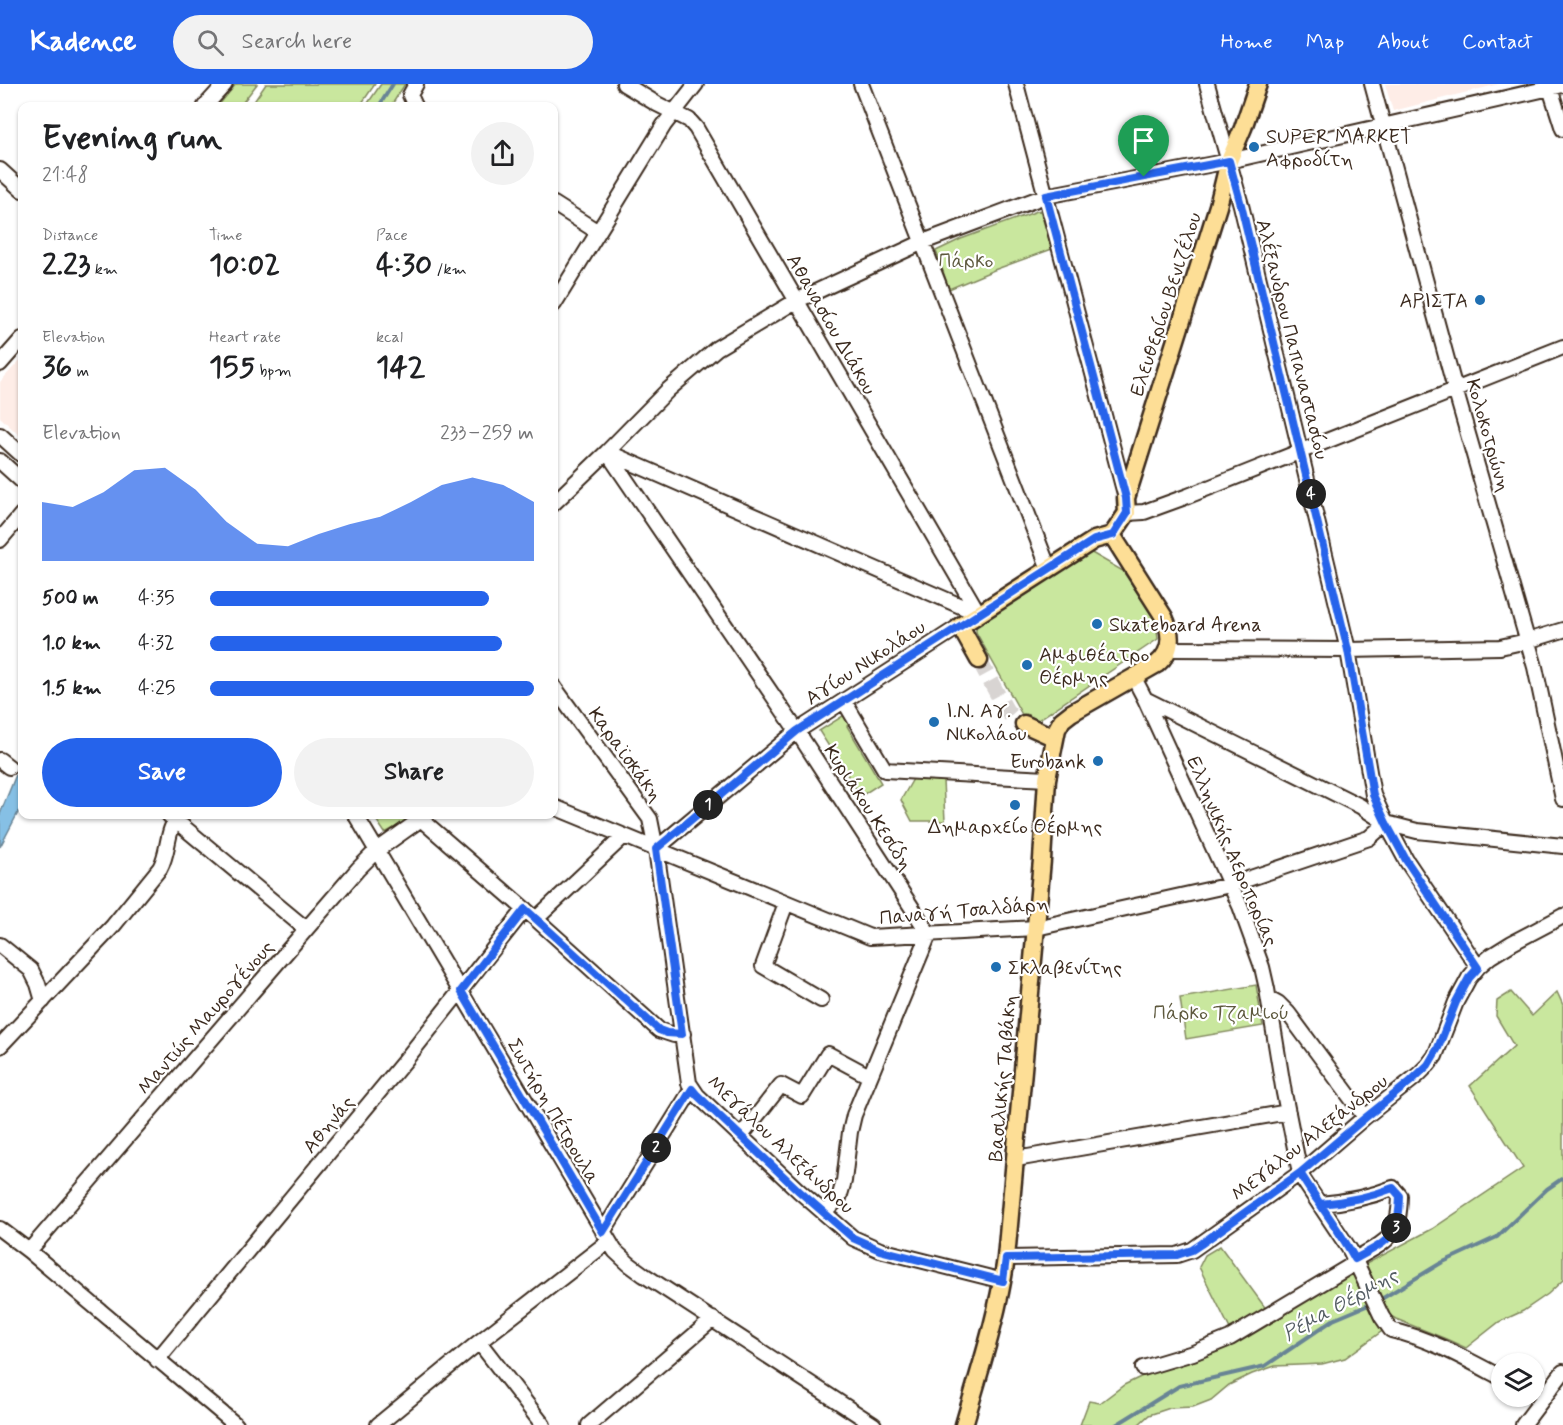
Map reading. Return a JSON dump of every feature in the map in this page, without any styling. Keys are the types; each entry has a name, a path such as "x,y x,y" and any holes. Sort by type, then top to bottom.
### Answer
{"main road":[{"name":"Ελευθερίου Βενιζέλου","path":"1113,535 1127,506 1218,206 1229,161 1258,84"},
{"name":"Αγίου Νικολάου","path":"960,626 1094,540 1113,535"},
{"path":"1024,724 1055,738 1059,725 1066,716 1161,661 1168,649 1170,635 1166,620 1113,535"},
{"path":"960,626 979,660"},
{"name":"Βασιλικής Ταβάκη","path":"964,1422 990,1336 1003,1281 1016,1158 1047,780 1055,738"}],"street":[{"path":"209,102 225,84"},
{"path":"413,102 410,95 416,84"},
{"name":"Αθανασίου Διάκου","path":"624,84 689,120 696,128 979,614"},
{"path":"558,297 673,112 696,84"},
{"path":"861,84 1049,568"},
{"path":"1016,84 1127,506 1144,512 1188,496 1563,347"},
{"name":"Αλέξανδρου Παπαναστασίου","path":"1207,84 1241,205 1348,650 1373,795 1406,860 1478,968"},
{"name":"Κολοκοτρώνη","path":"1372,84 1455,389 1535,667 1563,799"},
{"path":"558,499 668,390 717,348 796,301 923,242 1046,196 1229,161 1556,86 1563,129"},
{"path":"1217,120 1226,127 1243,128"},
{"path":"0,170 18,186"},
{"path":"558,207 598,232"},
{"path":"0,364 18,344"},
{"path":"0,435 18,451"},
{"path":"607,452 979,614"},
{"name":"Κυριάκου Κεσίδη","path":"607,452 797,731 929,934"},
{"path":"0,461 18,477"},
{"path":"0,540 18,519"},
{"name":"Αγίου Νικολάου","path":"656,849 797,731 960,626"},
{"path":"1168,649 1348,650 1500,647 1563,630"},
{"name":"Ελληνικής Αεροπορίας","path":"1134,678 1230,885 1252,938 1265,978 1300,1173 1346,1242 1382,1317 1391,1330 1440,1346 1491,1372"},
{"name":"Καραϊσκάκη","path":"558,692 650,819 656,849"},
{"path":"1145,699 1360,806 1386,823 1417,831 1563,846"},
{"path":"844,701 885,770 1047,780"},
{"path":"1547,725 1563,731"},
{"name":"Παναγή Τσαλδάρη","path":"558,809 870,937 1036,928 1230,885 1369,838 1386,823"},
{"path":"0,1046 113,926 160,868 165,859 173,819"},
{"path":"178,819 306,929"},
{"name":"Σωτήρη Πέτρουλα","path":"357,819 615,1251 629,1264 869,1424"},
{"name":"Μαντώς Μαυρογένους","path":"29,1251 358,869 416,819"},
{"path":"420,819 659,1030 682,1034"},
{"name":"Αθηνάς","path":"157,1360 461,991 530,914 624,836"},
{"name":"Μεγάλου Αλεξάνδρου","path":"656,849 689,1083 692,1089 799,1191 853,1238 880,1250 1003,1281"},
{"path":"786,903 763,966 821,1000"},
{"name":"Μεγάλου Αλεξάνδρου","path":"1006,1258 1177,1255 1192,1250 1300,1173 1411,1081 1428,1065 1438,1048 1459,996 1469,978 1478,968 1491,956 1512,943 1563,916"},
{"path":"825,1213 839,1198 844,1181 853,1118 929,934"},
{"path":"0,945 31,970 43,1000"},
{"path":"1269,998 1288,1013 1365,1118"},
{"path":"741,1136 781,1085 802,1096 828,1054 869,1076"},
{"path":"378,1425 606,1237 692,1089"},
{"path":"1016,1158 1288,1112"},
{"path":"1143,1368 1193,1353 1230,1338 1356,1261 1390,1237 1398,1223 1400,1196 1393,1188 1341,1202 1320,1204"},
{"path":"0,1228 236,1425"},
{"path":"589,1425 713,1319"},
{"path":"479,1342 543,1425"},
{"path":"1545,1390 1563,1372"},
{"path":"1523,1425 1533,1407"}],"shaded area":[{"path":"1385,84 1499,84 1393,111"},
{"path":"18,362 18,434 0,417 0,382"}],"green space":[{"path":"236,84 257,84 243,102 221,102"},
{"path":"266,84 375,84 363,102 254,102"},
{"path":"381,84 405,84 394,102 369,102"},
{"name":"Πάρκο","path":"1040,210 1052,249 949,289 936,251 961,239"},
{"path":"1090,552 1123,571 1156,621 1158,639 1032,724 1025,720 976,632 976,623"},
{"path":"846,714 852,723 847,726 881,783 861,796 819,731"},
{"path":"913,779 943,781 945,821 912,821 901,800"},
{"path":"376,819 407,819 407,821 385,833"},
{"name":"Πάρκο Τζαμιού","path":"1256,985 1263,1026 1186,1039 1180,998"},
{"path":"1511,992 1532,1016 1557,992 1563,1005 1563,1280 1548,1294 1523,1311 1499,1322 1466,1348 1387,1314 1366,1264 1432,1229 1523,1168 1470,1086 1514,1046 1496,1016 1497,1001"},
{"path":"1220,1246 1275,1321 1355,1271 1385,1329 1345,1358 1322,1364 1275,1366 1229,1385 1211,1400 1193,1407 1170,1408 1149,1415 1138,1425 1080,1425 1089,1401 1100,1403 1124,1385 1155,1370 1196,1360 1236,1341 1199,1267 1205,1255"}],"water":[{"path":"18,770 18,813 0,847 0,814"}],"waterway":[{"path":"382,102 393,84"},
{"name":"Ρέμα Θέρμης","path":"1378,1301 1441,1263 1497,1237 1547,1189 1563,1178"},
{"name":"Ρέμα Θέρμης","path":"1116,1425 1179,1386 1265,1366 1333,1320 1371,1304"}],"tunnel":[{"path":"979,660 1006,710 1014,719 1024,724"}],"place":[{"name":"SUPER MARKET Αφροδίτη","path":"1254,147"},
{"name":"ΑΡΙΣΤΑ","path":"1480,300"},
{"name":"Skateboard Arena","path":"1097,624"},
{"name":"Αμφιθέατρο Θέρμης","path":"1027,665"},
{"name":"Ι.Ν. Αγ. Νικολάου","path":"934,722"},
{"name":"Eurobank","path":"1098,761"},
{"name":"Δημαρχείο Θέρμης","path":"1015,805"},
{"name":"Σκλαβενίτης","path":"996,967"}],"route":[{"path":"1144,177 1046,196 1126,498 1127,513 1113,535 1094,540 797,731 656,849 682,1034 674,1035 659,1030 525,909 461,991 603,1232 692,1089 799,1191 853,1238 880,1250 1003,1281 1006,1258 1177,1255 1192,1250 1300,1173 1306,1184 1346,1242 1355,1259 1385,1242 1396,1228 1399,1219 1400,1196 1393,1188 1341,1202 1320,1204 1300,1173 1428,1065 1438,1048 1456,1002 1469,978 1478,968 1406,860 1373,795 1348,650 1229,161 1144,177"}]}
